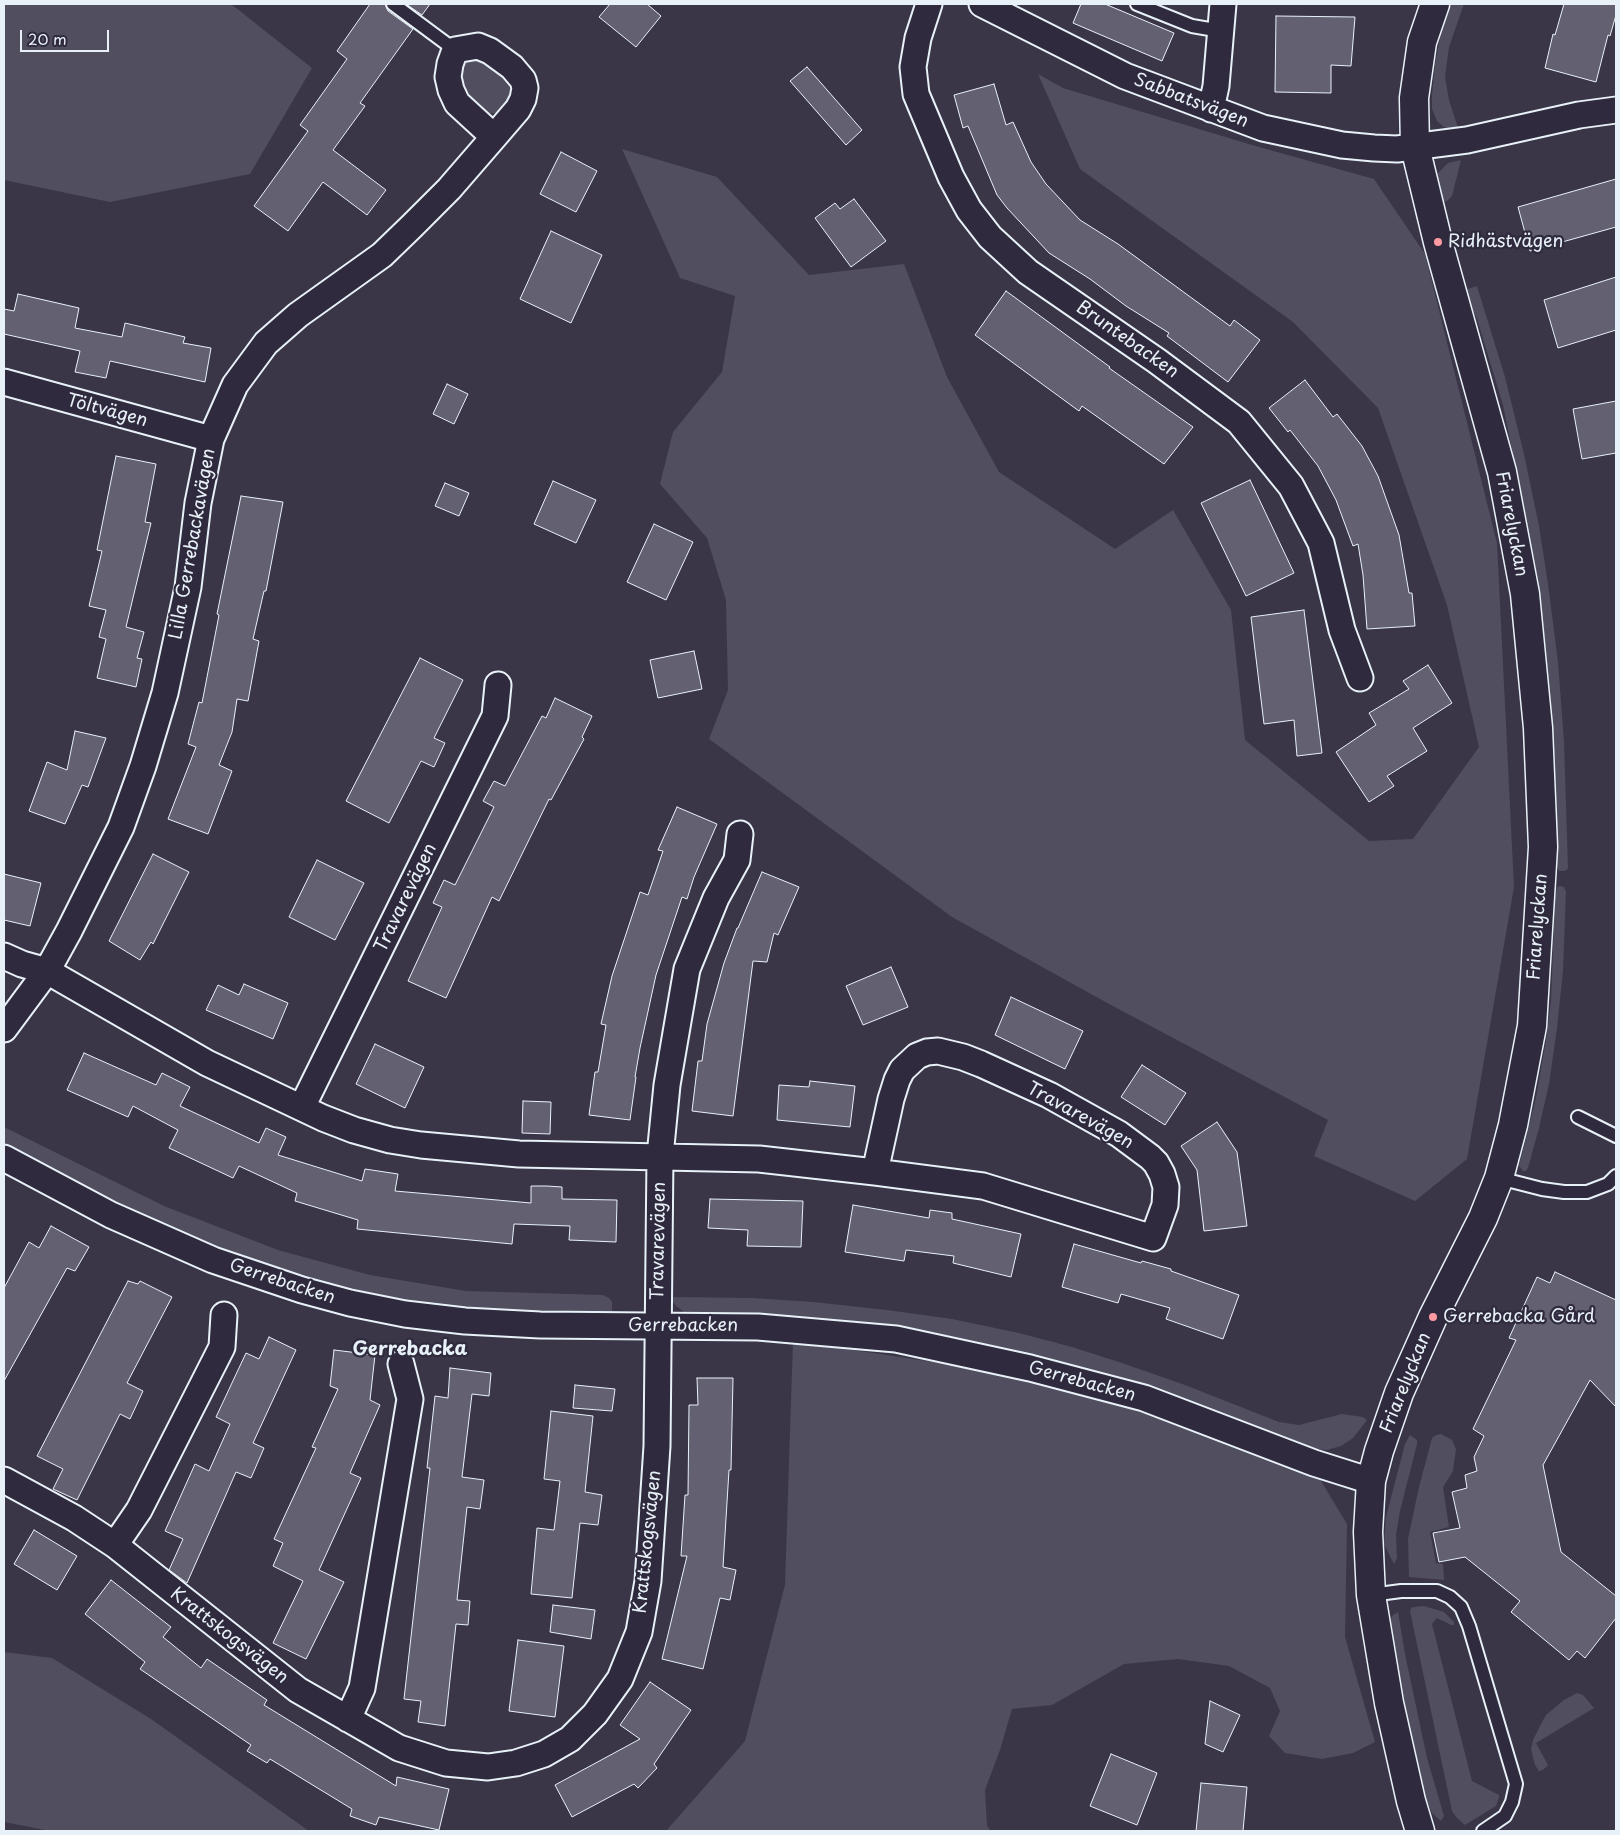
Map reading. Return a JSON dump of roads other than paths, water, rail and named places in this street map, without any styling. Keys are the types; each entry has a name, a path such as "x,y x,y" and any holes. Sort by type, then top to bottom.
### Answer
{"street":[{"name":"Bruntebacken","path":"930,4 918,38 913,67 916,94 952,177 969,210 990,237 1028,272 1157,361 1240,422 1291,486 1321,543 1342,630 1360,678"},
{"name":"Sabbatsvägen","path":"982,4 1125,76 1263,128 1342,145 1374,148 1415,147"},
{"path":"1211,108 1216,81 1223,4"},
{"name":"Friarelyckan","path":"1420,1831 1411,1801 1389,1703 1371,1595 1368,1532 1371,1481 1399,1393 1433,1317 1483,1218 1499,1178 1513,1125 1532,1026 1543,847 1538,728 1525,594 1502,472 1438,242 1415,147 1414,98 1422,42 1435,4"},
{"name":"Lilla Gerrebackavägen","path":"4,1029 47,971 79,912 121,826 143,766 165,693 188,587 198,503 211,439 235,385 266,343 298,315 382,255 449,189 518,108 523,99 526,88 523,80 512,67 490,51 478,46 455,50"},
{"path":"455,50 448,78 456,103 494,137"},
{"path":"1415,147 1467,140 1616,110"},
{"name":"Töltvägen","path":"4,382 211,439"},
{"name":"Travarevägen","path":"302,1107 495,716 498,685"},
{"name":"Travarevägen","path":"657,1326 660,1156 667,1085 687,969 716,898 737,860 740,834"},
{"path":"4,956 47,971"},
{"name":"Travarevägen","path":"47,971 207,1064 354,1130 421,1145 519,1154 759,1159 875,1172 982,1186 1153,1238 1165,1205 1166,1187 1159,1168 1150,1156 1119,1134 1048,1095 981,1064 938,1051 927,1052 917,1056 906,1066 900,1075 891,1099 875,1172"},
{"name":"Gerrebacken","path":"4,1158 111,1215 213,1260 302,1290 350,1303 405,1314 465,1321 540,1325 758,1327 896,1339 1021,1366 1144,1398 1314,1463 1371,1481"},
{"path":"115,1545 139,1510 222,1347 224,1315"},
{"name":"Krattskogsvägen","path":"4,1480 74,1518 115,1545 298,1690 399,1748 446,1762 488,1767 516,1763 544,1754 570,1739 595,1714 620,1679 639,1632 648,1581 657,1446 657,1326"},
{"path":"348,1719 362,1688 410,1399 401,1364"}],"lane":[{"path":"393,4 455,50"},
{"path":"1137,4 1192,26 1221,31"},
{"path":"1578,1117 1616,1136"},
{"path":"1499,1178 1542,1189 1564,1192 1587,1192 1608,1184 1616,1176"},
{"path":"1371,1595 1401,1591 1437,1591 1450,1597 1461,1607 1472,1635 1516,1784 1512,1802 1505,1816 1483,1831"}],"place":[{"name":"Ridhästvägen","path":"1438,242"},
{"name":"Gerrebacka Gård","path":"1433,1317"}],"district":[{"name":"Gerrebacka","path":"410,1350"}]}
